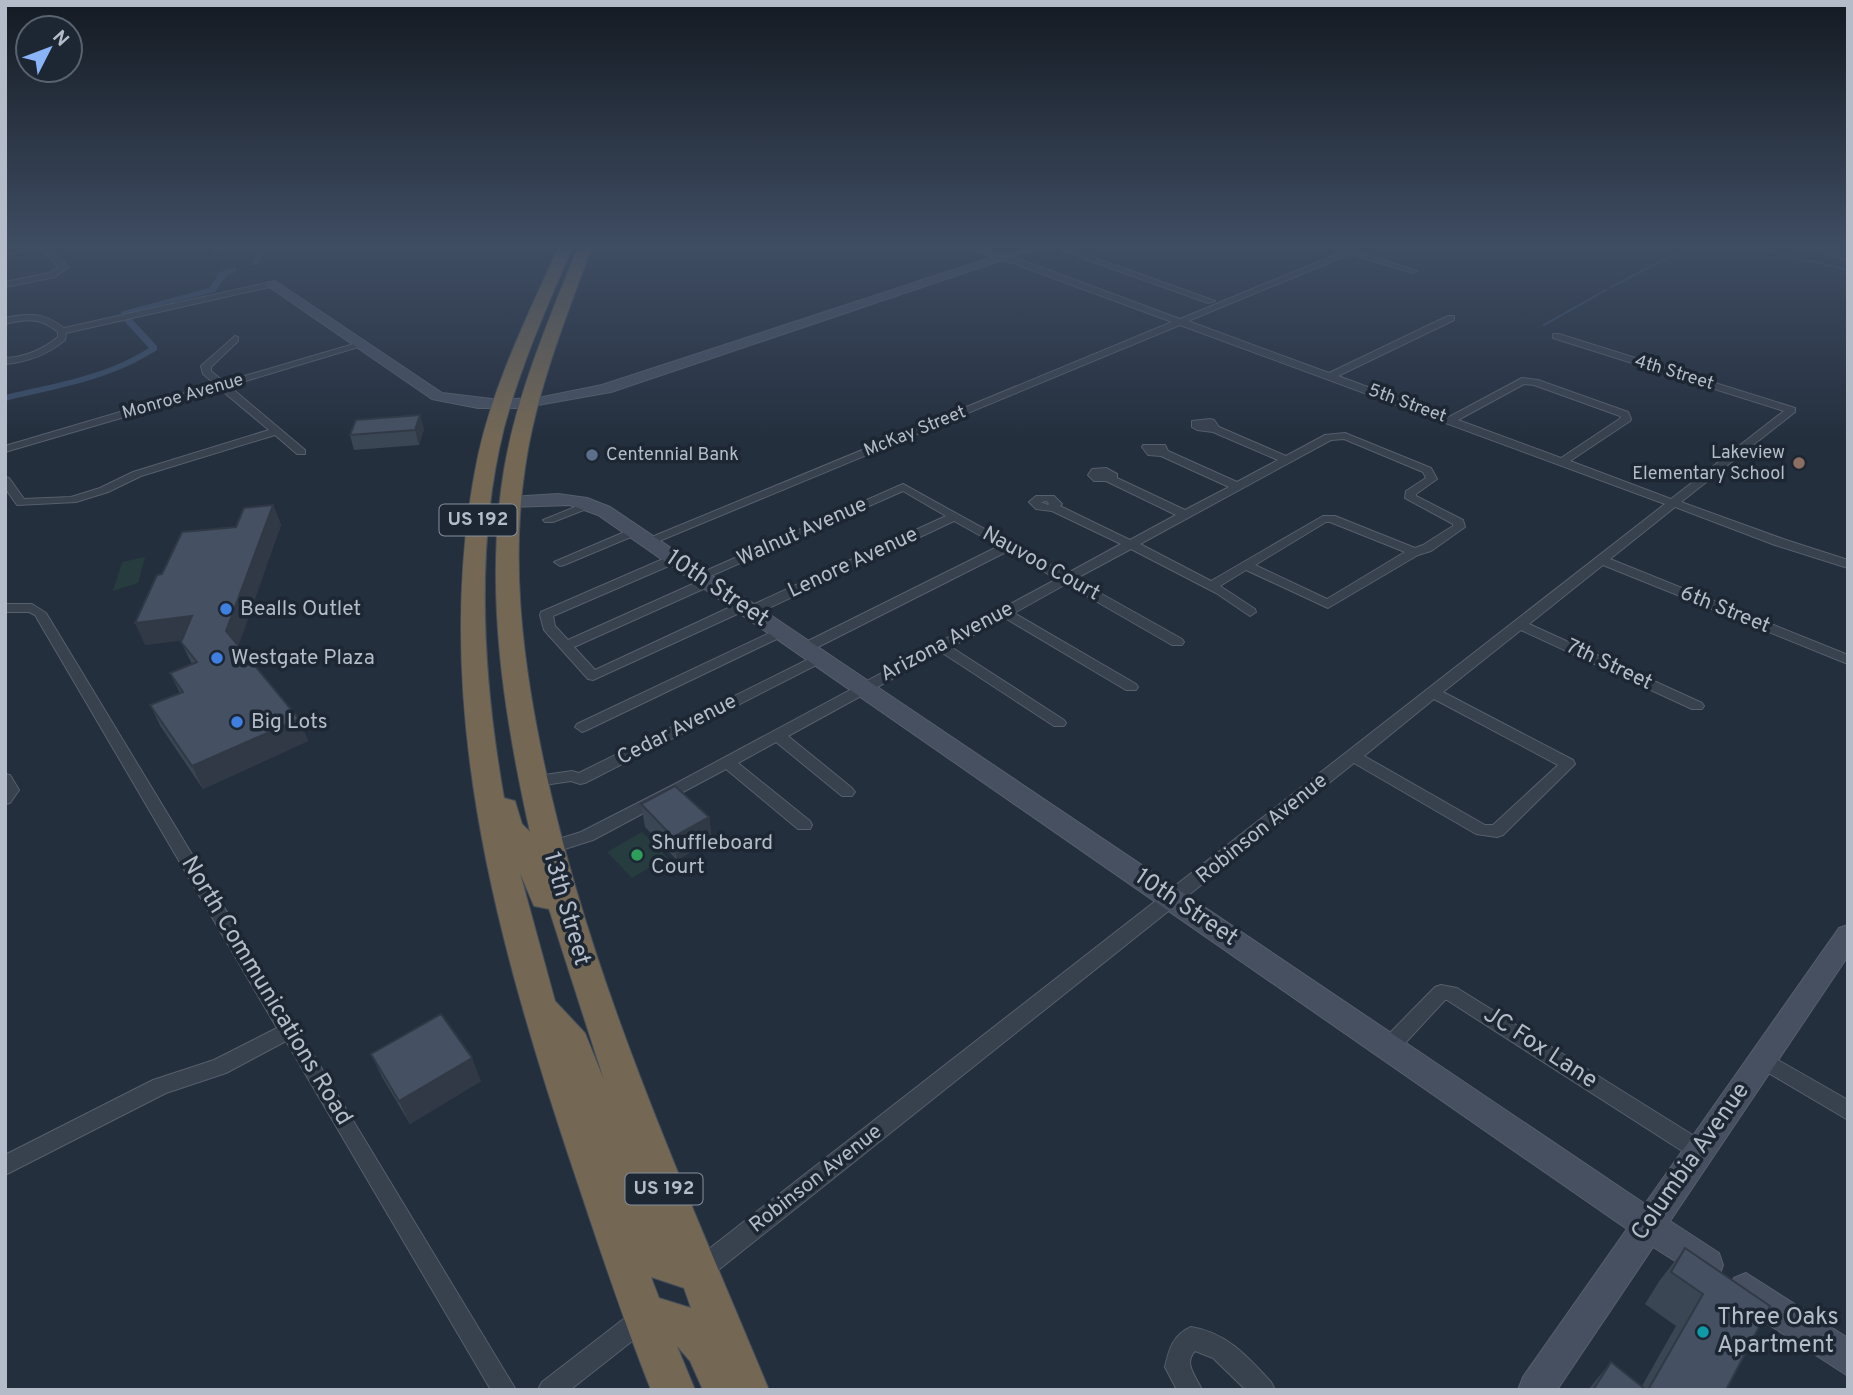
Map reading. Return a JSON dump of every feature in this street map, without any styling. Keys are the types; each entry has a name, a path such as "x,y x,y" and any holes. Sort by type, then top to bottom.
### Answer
{"highway":[{"name":"US 192","path":"540,309 502,403 483,485 473,594 477,693 489,792 502,863 538,1002 567,1097 643,1318 673,1390"},
{"name":"US 192","path":"528,402 562,309"},
{"name":"13th Street","path":"528,402 510,502 508,623 531,782 587,986 634,1115 747,1390"},
{"path":"489,792 498,796 505,806 507,825 517,840 549,848"},
{"path":"502,863 526,862 538,871 565,973 587,986"},
{"path":"538,1002 572,1044 649,1251 659,1259 698,1272"},
{"path":"643,1318 675,1320 690,1327 704,1340 725,1390"}],"street":[{"path":"62,331 159,309"},
{"path":"308,309 437,396 463,404 528,402 606,389 848,309"},
{"name":"5th Street","path":"1147,309 1848,565"},
{"name":"McKay Street","path":"560,562 641,536 1213,309"},
{"path":"5,321 36,315 46,318 62,331"},
{"path":"1331,376 1451,318"},
{"path":"5,361 34,356 51,348 62,338 62,331"},
{"name":"4th Street","path":"1556,336 1791,411"},
{"path":"235,339 206,366 206,372 301,452"},
{"name":"Monroe Avenue","path":"5,449 360,345"},
{"path":"1450,421 1522,381 1535,382 1625,414 1626,419 1562,462"},
{"name":"Robinson Avenue","path":"698,1272 1791,411"},
{"path":"1215,429 1287,460"},
{"path":"5,480 21,503 72,500 104,490 137,474 274,432"},
{"name":"Arizona Avenue","path":"549,848 587,836 1329,437 1345,436 1431,473 1432,479 1410,493 1411,498 1451,516 1459,522 1459,527 1427,548 1414,552"},
{"path":"1163,453 1238,487"},
{"path":"1110,479 1185,515"},
{"name":"Nauvoo Court","path":"904,487 1177,642"},
{"name":"Walnut Avenue","path":"568,645 904,487"},
{"name":"10th Street","path":"510,502 556,498 590,504 641,536 1848,1359"},
{"path":"550,520 590,504"},
{"path":"1053,507 1211,586 1246,605 1250,612"},
{"name":"Lenore Avenue","path":"568,645 593,676 955,516"},
{"path":"1211,586 1323,519 1331,518 1414,552"},
{"name":"Cedar Avenue","path":"531,782 572,776 580,779 1009,546"},
{"path":"1245,565 1328,604 1414,552"},
{"path":"568,645 549,627 546,615 674,559"},
{"name":"6th Street","path":"1602,560 1848,660"},
{"name":"North Communications Road","path":"11,607 32,608 40,613 504,1390"},
{"path":"1004,612 1131,687"},
{"name":"7th Street","path":"1520,625 1697,706"},
{"path":"582,727 780,632"},
{"path":"941,646 1059,723"},
{"path":"1353,756 1482,830 1497,831 1567,764 1433,693"},
{"path":"776,735 847,792"},
{"path":"727,762 804,825"},
{"path":"5,779 11,790 5,799"},
{"name":"Columbia Avenue","path":"1536,1390 1848,935"},
{"name":"JC Fox Lane","path":"1389,1047 1441,992 1451,993 1699,1151"},
{"path":"5,1166 160,1086 219,1067 290,1030"},
{"path":"1762,1059 1848,1111"},
{"path":"550,1390 643,1318"},
{"path":"1190,1390 1177,1367 1181,1349 1191,1339 1205,1339 1219,1348 1263,1390"}],"green space":[{"path":"145,557 138,583 113,591 122,562"},
{"name":"Shuffleboard Court","path":"642,832 667,857 632,878 607,852"}],"building":[{"path":"420,415 415,430 350,435 356,420"},
{"name":"Westgate Plaza","path":"273,505 226,631 299,719 192,766 150,705 183,692 170,673 197,662 181,642 192,616 135,623 157,575 162,574 182,532 236,527 244,508"},
{"path":"675,786 709,817 673,837 641,804"},
{"path":"441,1014 472,1058 399,1101 371,1054"},
{"path":"1685,1248 1770,1306 1726,1390 1648,1390 1703,1294 1671,1272"},
{"path":"1611,1362 1646,1390 1593,1390"}],"waterway":[{"path":"126,315 124,312 136,309"},
{"path":"1544,325 1572,309"},
{"path":"5,398 102,374 138,359 154,348 128,320"}],"place":[{"name":"Centennial Bank","path":"592,455"},
{"name":"Lakeview Elementary School","path":"1799,463"},
{"name":"Bealls Outlet","path":"226,609"},
{"name":"Westgate Plaza","path":"217,658"},
{"name":"Big Lots","path":"237,722"},
{"name":"Shuffleboard Court","path":"637,855"},
{"name":"Three Oaks Apartment","path":"1703,1332"}]}
